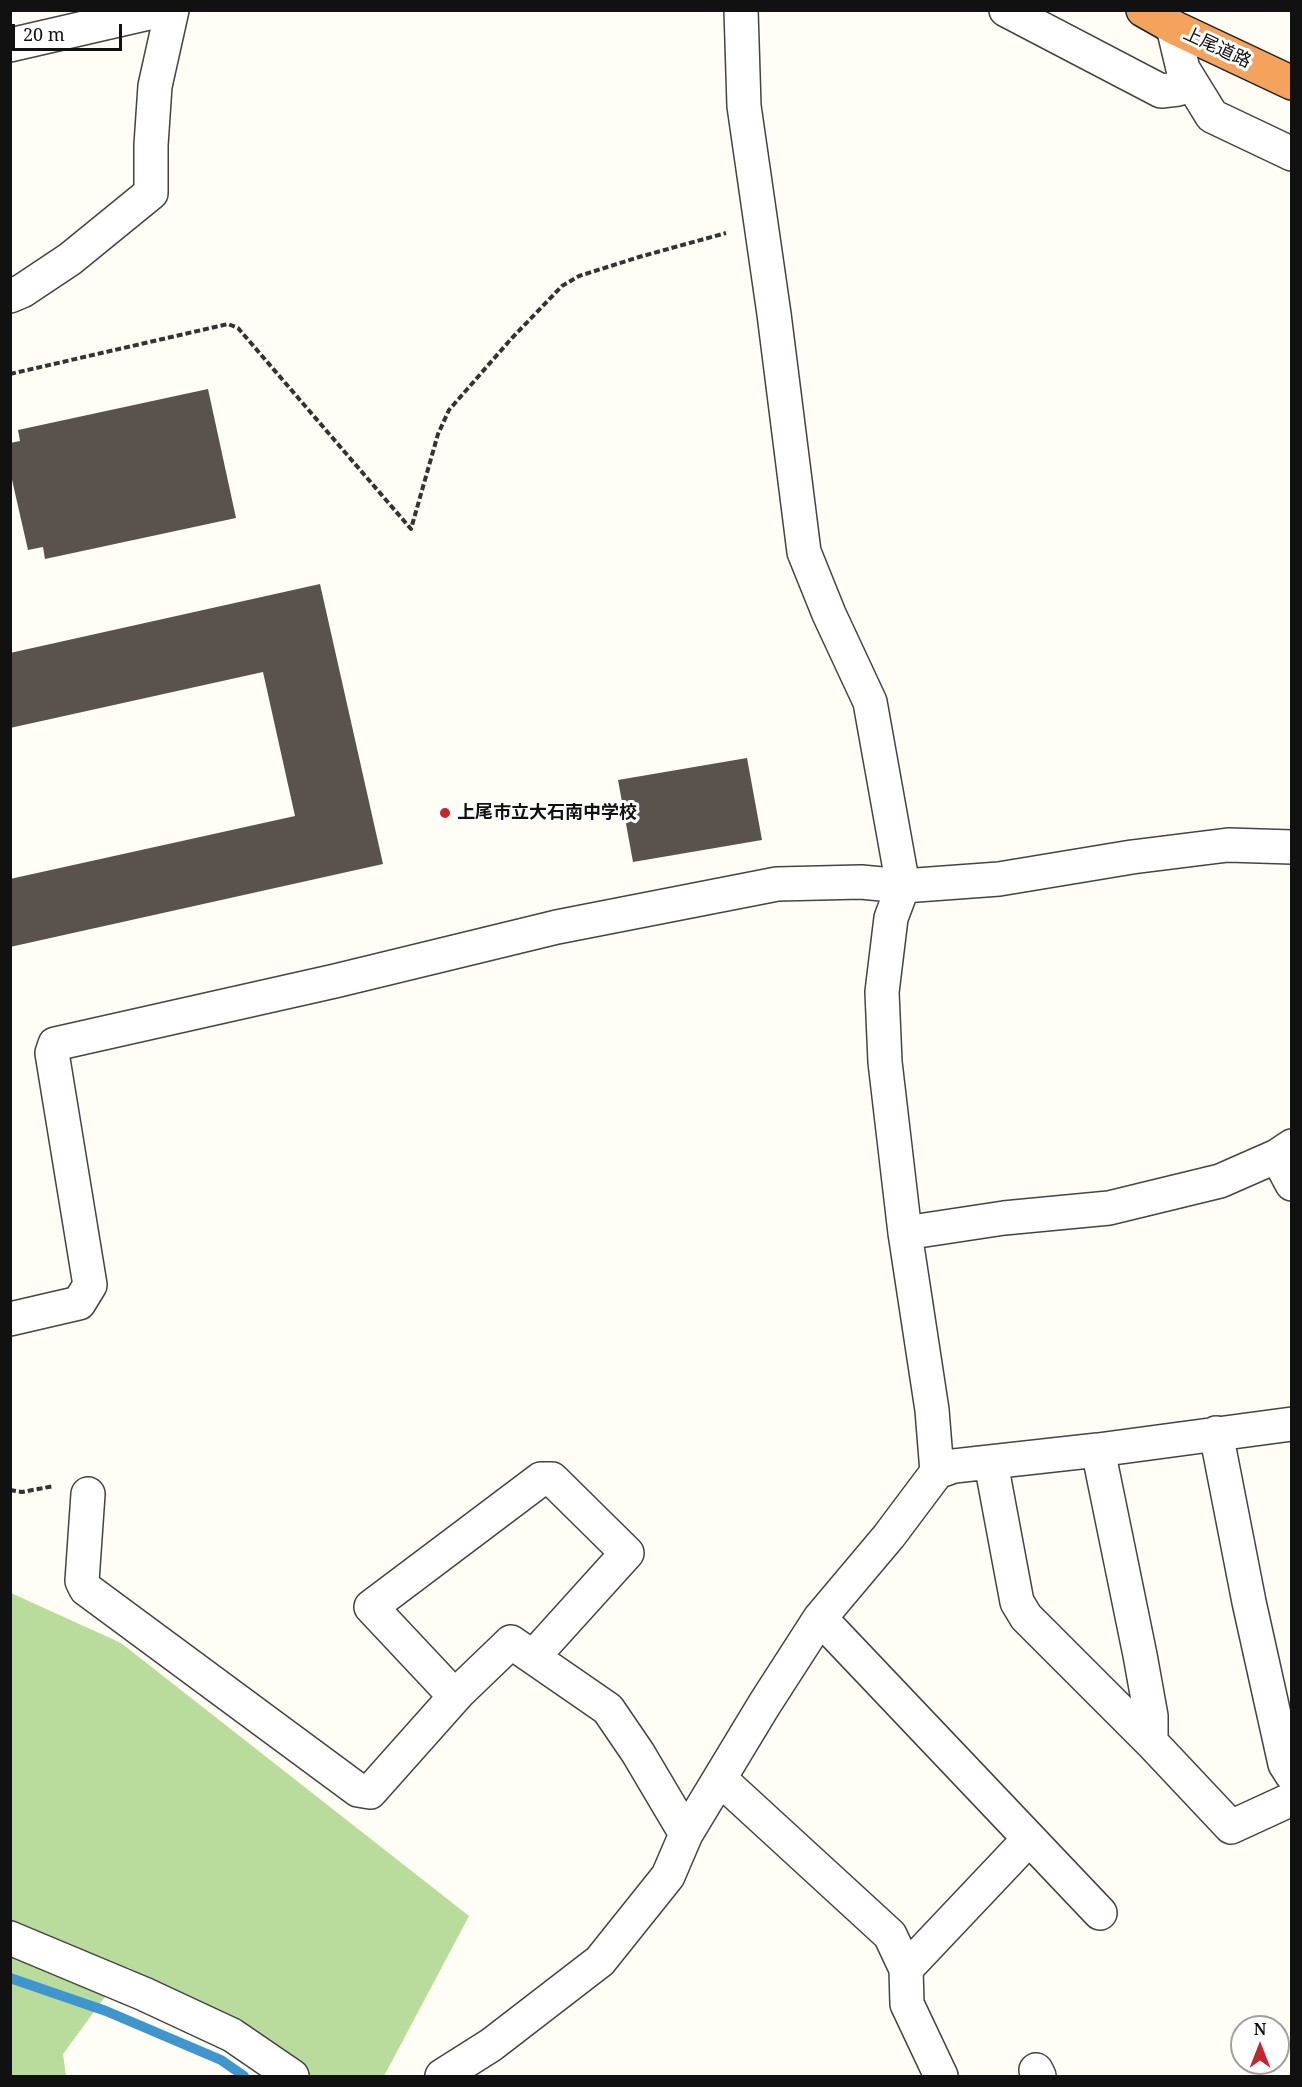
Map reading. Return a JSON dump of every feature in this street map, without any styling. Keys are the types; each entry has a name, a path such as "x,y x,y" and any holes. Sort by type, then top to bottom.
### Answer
{"highway":[{"name":"上尾道路","path":"1143,10 1173,27 1292,83"}],"street":[{"path":"10,45 162,10"},
{"path":"10,296 22,291 70,259 150,193 150,145 155,86 172,10"},
{"path":"741,10 744,106 804,552 829,614 870,702 903,886 891,918 882,992 885,1062 905,1233 932,1410 937,1472"},
{"path":"1006,10 1161,91 1192,84"},
{"path":"1173,27 1183,69 1212,116 1292,154"},
{"path":"10,1319 79,1303 90,1285 52,1053 55,1044 335,981 557,927 777,884 861,882 903,886 999,879 1132,857 1228,845 1292,847"},
{"path":"905,1233 1004,1218 1109,1208 1287,1162"},
{"path":"442,2076 491,2045 600,1961 668,1876 686,1834 820,1618 889,1536 937,1472 954,1466 1098,1450 1292,1424"},
{"path":"1216,1433 1249,1602 1285,1764 1292,1775"},
{"path":"1098,1450 1140,1655 1151,1716 1151,1742"},
{"path":"992,1463 1017,1602 1026,1617 1151,1742 1231,1827 1292,1799"},
{"path":"459,1692 448,1689 371,1607 541,1479 552,1479 627,1553 533,1657"},
{"path":"88,1494 82,1581 86,1589 358,1790 370,1792 459,1692 512,1642 608,1709 638,1753 686,1834"},
{"path":"820,1618 1028,1840 1100,1913"},
{"path":"720,1779 890,1935 906,1969 907,2004 941,2076"},
{"path":"906,1969 1028,1840"},
{"path":"10,1938 144,1994 232,2035 292,2076"}],"path":[{"path":"10,374 228,324 238,328 411,529 438,434 449,410 511,339 562,286 579,276 639,257 761,223"},
{"path":"10,1490 22,1492 58,1486 79,1488 88,1494"}],"green space":[{"path":"11,1593 121,1643 469,1916 384,2076 308,2076 264,2038 127,1967 63,2054 66,2076 11,2076"}],"building":[{"path":"208,389 236,518 45,559 43,547 28,550 10,471 10,443 20,441 18,430"},
{"path":"320,584 383,864 10,947 10,879 295,816 263,672 10,728 10,653"},
{"path":"747,758 762,840 633,862 618,780"}],"waterway":[{"path":"10,1978 106,2011 221,2060 244,2076"}],"place":[{"name":"上尾市立大石南中学校","path":"445,813"}]}
